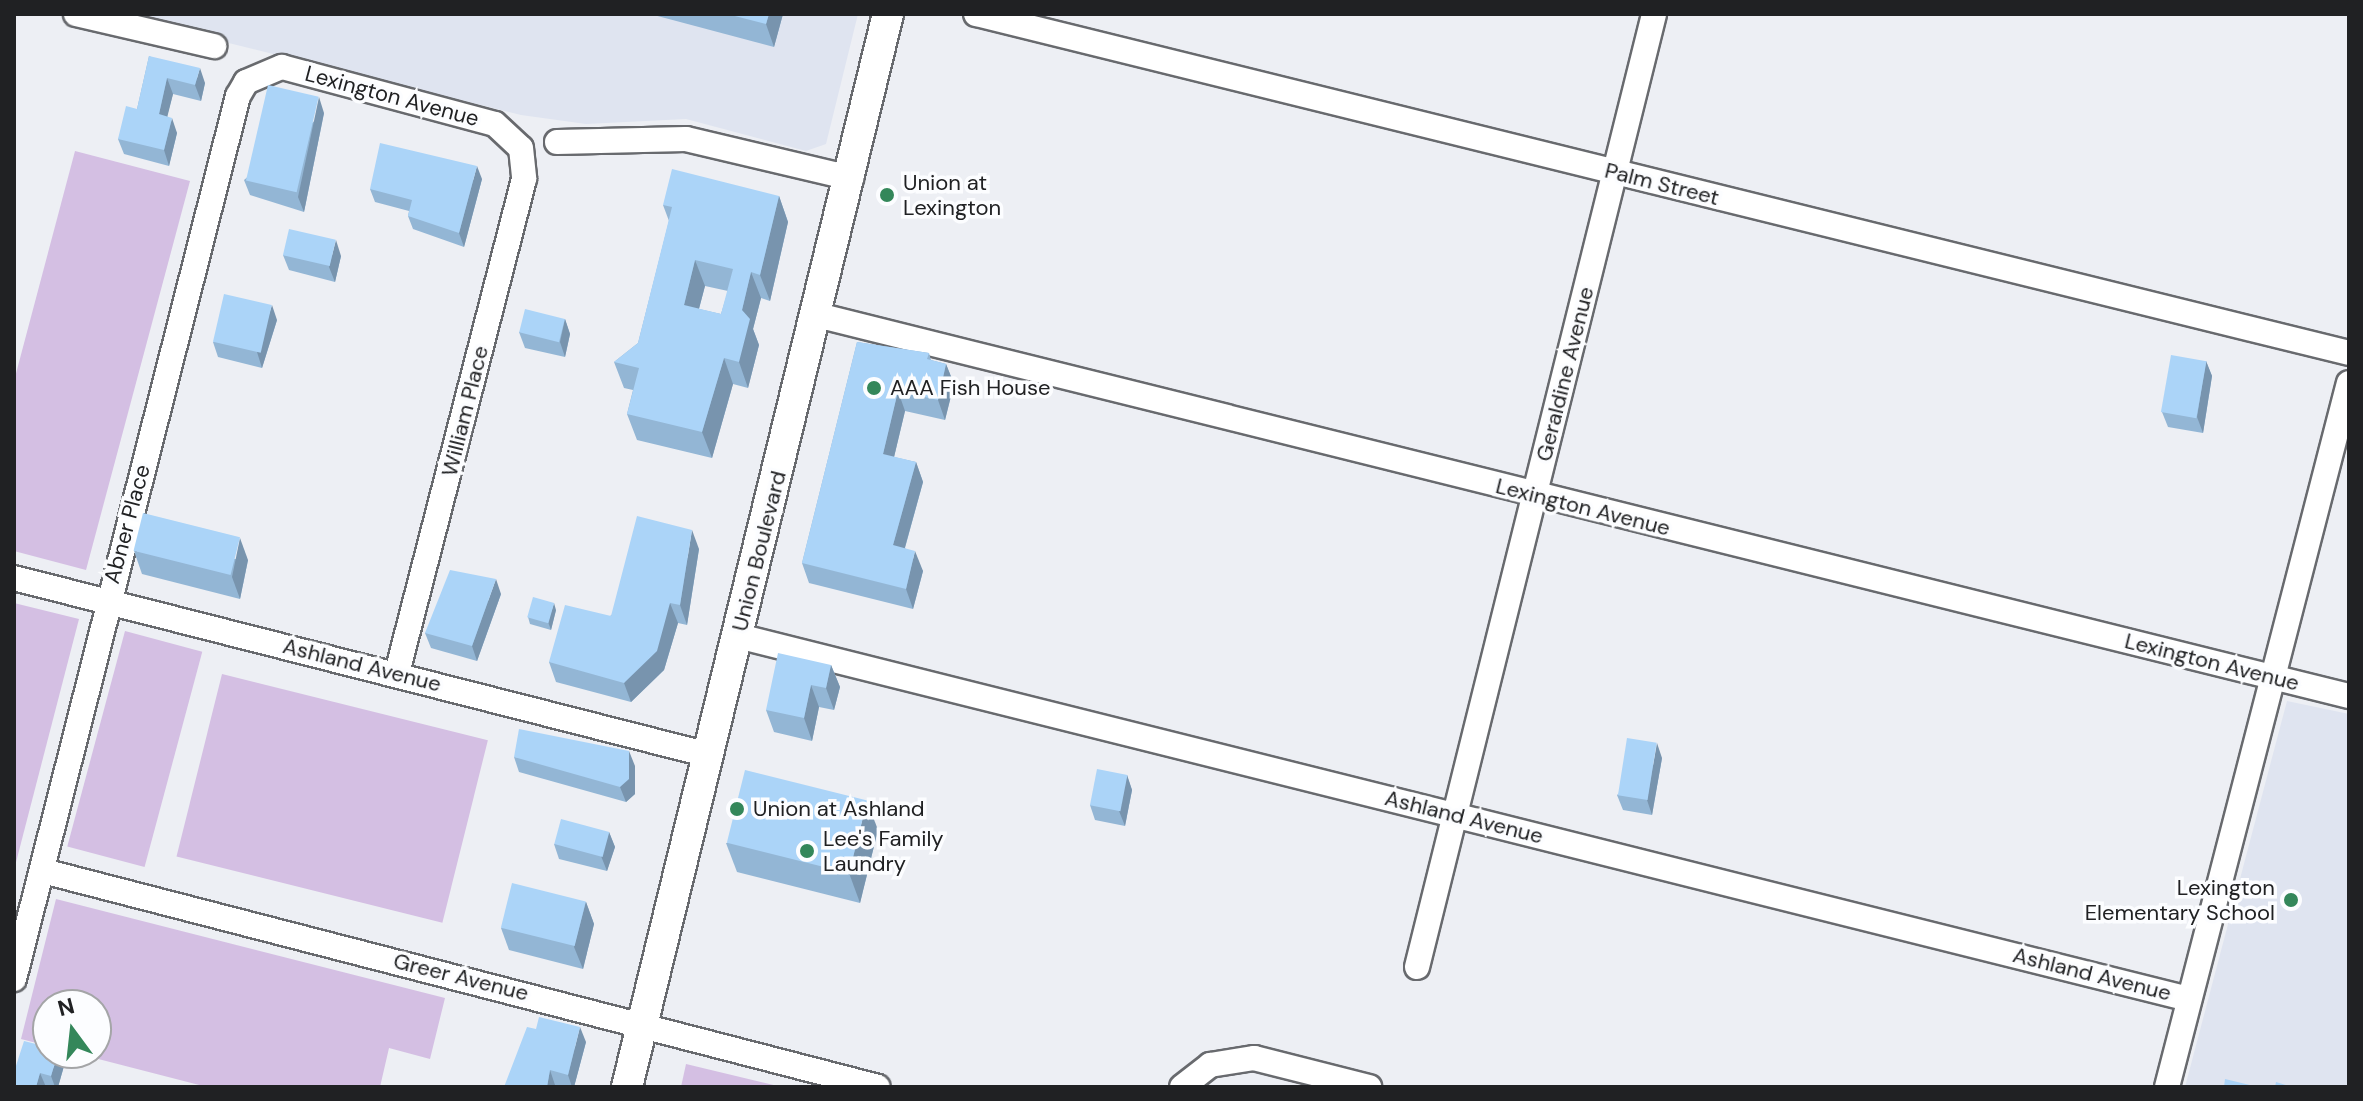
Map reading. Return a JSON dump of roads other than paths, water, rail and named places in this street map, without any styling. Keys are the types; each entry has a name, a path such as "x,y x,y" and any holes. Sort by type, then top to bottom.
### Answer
{"main road":[{"name":"Union Boulevard","path":"627,1087 851,178 888,14"}],"street":[{"path":"76,14 214,46"},
{"name":"Palm Street","path":"976,14 2349,353"},
{"name":"Geraldine Avenue","path":"1417,967 1654,14"},
{"name":"Lexington Avenue","path":"256,76 282,67 495,124 521,148"},
{"name":"Abner Place","path":"14,979 107,601 238,96 256,76"},
{"path":"557,142 686,139 851,178"},
{"name":"William Place","path":"397,673 524,179 521,148"},
{"name":"Lexington Avenue","path":"817,315 2349,696"},
{"path":"2167,1087 2349,383"},
{"name":"Ashland Avenue","path":"14,578 397,673 709,755"},
{"name":"Ashland Avenue","path":"738,636 2189,999"},
{"name":"Greer Avenue","path":"43,871 643,1023 878,1087"},
{"path":"1182,1087 1210,1065 1254,1058 1369,1087"}],"place":[{"name":"Union at Lexington","path":"887,195"},
{"name":"AAA Fish House","path":"874,388"},
{"name":"Union at Ashland","path":"737,809"},
{"name":"Lee's Family Laundry","path":"807,851"},
{"name":"Lexington Elementary School","path":"2291,900"}]}
